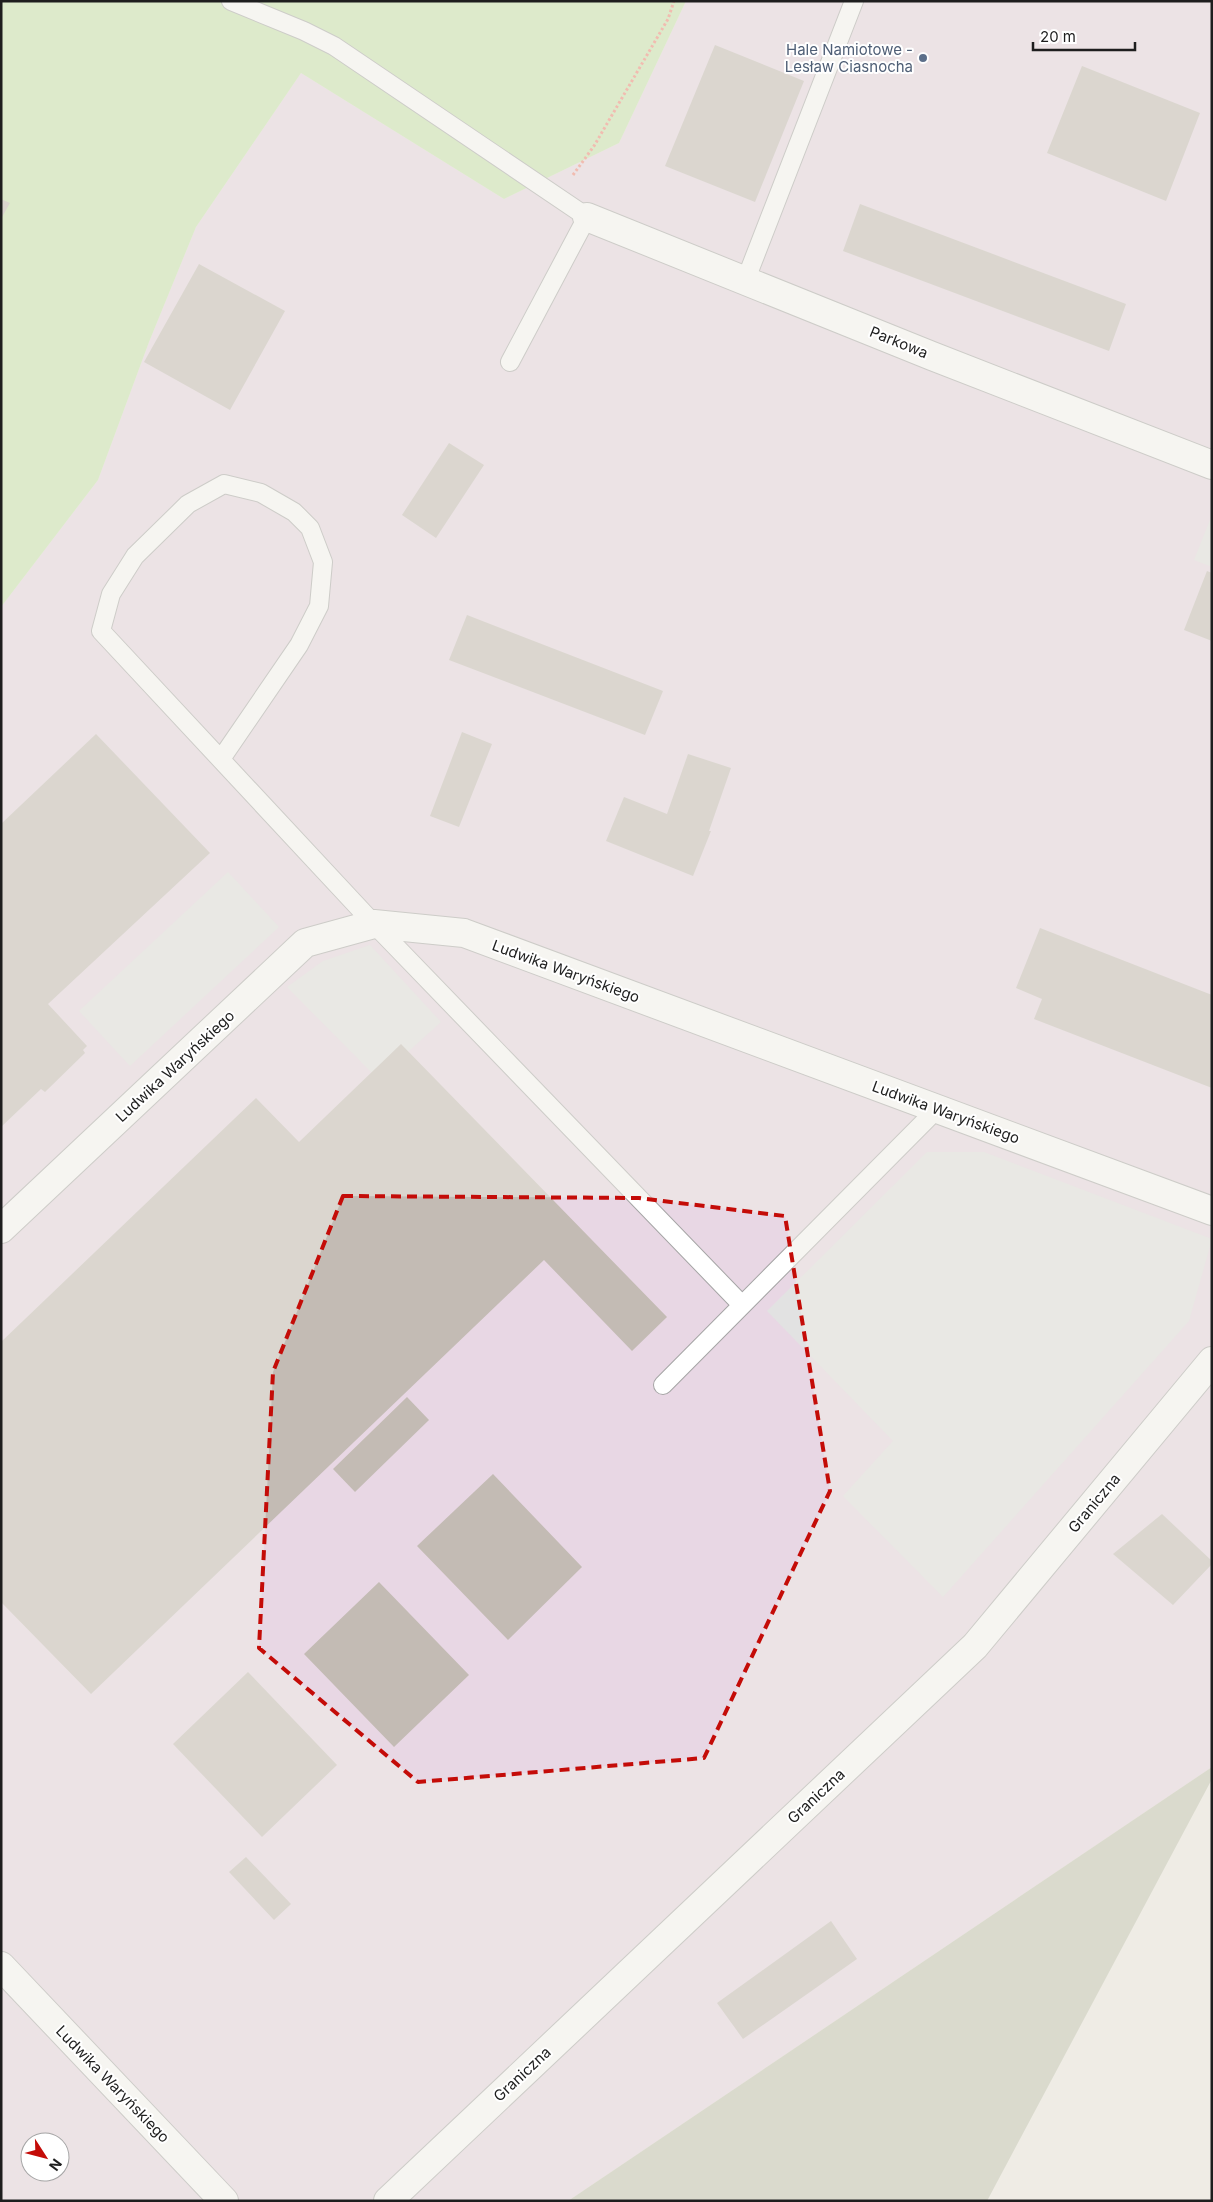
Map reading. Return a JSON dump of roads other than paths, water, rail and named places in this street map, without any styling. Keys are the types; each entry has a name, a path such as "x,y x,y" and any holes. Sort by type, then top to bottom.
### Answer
{"street":[{"name":"Parkowa","path":"587,217 932,356 1212,464"},
{"name":"Ludwika Waryńskiego","path":"1,1229 305,943 374,924 464,933 1212,1211"},
{"name":"Graniczna","path":"388,2201 975,1646 1212,1361"},
{"name":"Ludwika Waryńskiego","path":"1,1966 224,2201"}],"lane":[{"path":"231,1 304,30 334,46 587,217 510,362"},
{"path":"746,280 854,1"},
{"path":"221,759 299,645 319,606 323,562 310,528 294,512 261,493 224,484 188,504 134,556 111,594 101,631 374,924 742,1305"},
{"path":"663,1385 937,1109"}],"place":[{"name":"Hale Namiotowe - Lesław Ciasnocha","path":"923,58"}]}
